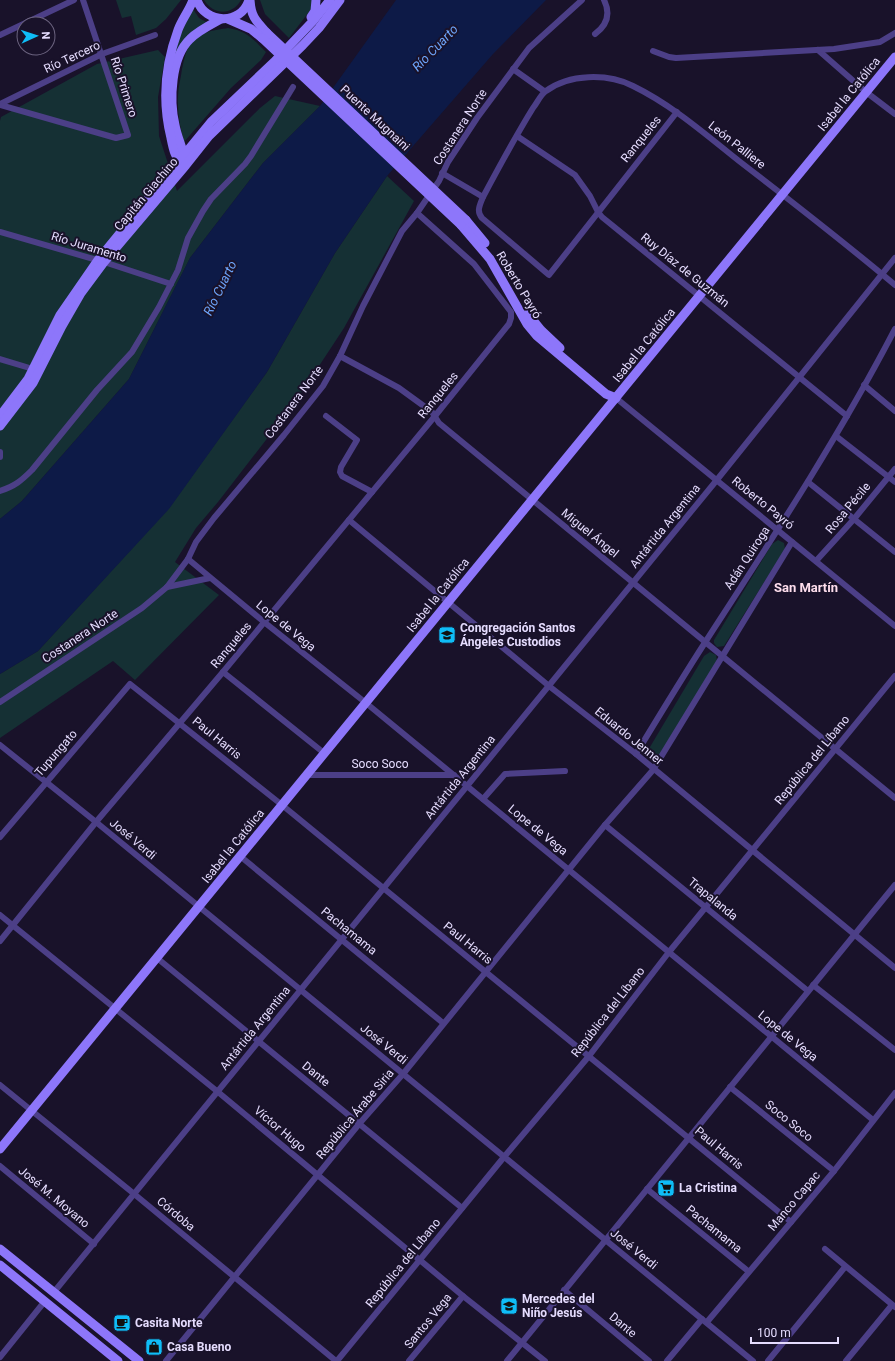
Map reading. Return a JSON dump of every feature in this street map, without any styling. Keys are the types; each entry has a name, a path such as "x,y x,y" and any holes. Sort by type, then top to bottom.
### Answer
{"main road":[{"path":"183,161 174,151 166,116 166,82 168,65 178,32 193,0"},
{"path":"197,0 201,9 213,18 224,19 265,35"},
{"path":"183,161 174,122 172,98 173,81 178,59 190,38 224,19 240,13 245,8 249,0"},
{"path":"249,0 254,20 265,35"},
{"path":"296,39 315,11 316,0"},
{"name":"Capitán Giachino","path":"183,161 199,136 211,122 274,62 330,0"},
{"name":"Capitán Giachino","path":"0,416 20,391 33,369 60,315 163,179 303,45 319,28 340,0"},
{"name":"Puente Mugnaini","path":"265,35 464,223"},
{"name":"Isabel la Católica","path":"0,1149 895,57"},
{"name":"Roberto Payró","path":"464,223 485,243 503,268 532,320 556,344 610,390 616,398"},
{"name":"Capitán Giachino","path":"0,426 33,383 68,314 101,261"},
{"path":"0,1248 138,1361"},
{"path":"0,1265 118,1361"}],"street":[{"path":"0,35 74,0"},
{"name":"Río Primero","path":"0,104 116,138 128,135 83,0"},
{"name":"Costanera Norte","path":"0,702 142,608 167,587 188,559 196,542 214,518 323,386 340,356 402,230 439,181 448,162 477,118 529,48 582,0"},
{"path":"595,34 602,29 609,14 604,0"},
{"path":"653,51 669,57 680,58 818,50 880,42 895,33"},
{"name":"Río Tercero","path":"0,104 102,54 155,36"},
{"path":"818,50 866,92 895,114"},
{"path":"442,173 483,197 544,91 513,69"},
{"name":"León Palliere","path":"544,91 559,84 582,78 595,77 632,86 677,112 895,285"},
{"path":"0,491 12,487 20,482 32,470 98,390 132,352 171,284 178,270 188,238 211,199 248,160 293,87"},
{"name":"Ranqueles","path":"483,197 478,209 482,218 550,275 677,112"},
{"name":"Ruy Díaz de Guzmán","path":"517,136 575,175 590,196 602,217 847,416"},
{"name":"Ranqueles","path":"0,941 96,822 223,672 435,416 509,324 511,312 474,264 417,212"},
{"name":"Río Juramento","path":"0,232 101,261 171,284"},
{"path":"882,274 895,258"},
{"name":"Antártida Argentina","path":"54,1292 716,481 882,274"},
{"name":"Adán Quiroga","path":"636,754 808,482 864,386 893,340 895,329"},
{"name":"Miguel Ángel","path":"340,356 399,388 432,412 439,423 895,798"},
{"path":"0,359 33,369"},
{"path":"864,386 895,411"},
{"name":"Roberto Payró","path":"616,398 895,626"},
{"path":"326,416 357,440 341,467 340,472 342,476 372,492"},
{"path":"836,436 895,482"},
{"path":"0,452 0,457"},
{"name":"Rosa Pécile","path":"816,562 895,469"},
{"path":"808,482 895,552"},
{"name":"Eduardo Jenner","path":"349,520 549,686 636,754 653,770 895,968"},
{"path":"653,770 792,542"},
{"name":"Lope de Vega","path":"188,559 264,622 366,702 873,1120"},
{"path":"167,587 210,578"},
{"path":"223,672 324,754"},
{"name":"República del Líbano","path":"337,1361 589,1056 669,952 895,676"},
{"name":"Paul Harris","path":"130,684 180,722 384,888 791,1222"},
{"name":"Tupungato","path":"0,837 46,781 130,684"},
{"name":"José Verdi","path":"0,745 46,781 753,1361"},
{"name":"República Árabe Siria","path":"166,1361 359,1124 403,1074 485,971 605,825 653,770"},
{"path":"483,799 505,774 565,771"},
{"name":"Soco Soco","path":"306,775 454,775"},
{"name":"Trapalanda","path":"605,825 808,991"},
{"name":"Pachamama","path":"240,856 443,1023"},
{"path":"506,1361 895,884"},
{"name":"Víctor Hugo","path":"0,915 218,1092 463,1296 545,1361"},
{"name":"Dante","path":"157,958 462,1208"},
{"path":"813,985 895,1050"},
{"name":"Córdoba","path":"0,1085 134,1193 337,1361"},
{"name":"Soco Soco","path":"730,1088 834,1171"},
{"name":"Manco Capac","path":"667,1361 791,1222 834,1171 895,1093"},
{"name":"José M. Moyano","path":"0,1166 94,1244"},
{"name":"Pachamama","path":"647,1189 748,1271"},
{"path":"826,1249 845,1267 893,1306 846,1361"},
{"path":"768,1361 845,1267"},
{"name":"Dante","path":"564,1290 649,1361"},
{"name":"Santos Vega","path":"409,1361 463,1296"},
{"path":"0,1357 45,1301"}],"green space":[{"path":"116,0 181,0 166,19 156,28 136,35 131,16 122,18"},
{"path":"204,0 241,0 233,9 222,12 212,9"},
{"path":"260,0 312,0 312,8 289,38 265,14"},
{"path":"193,9 199,18 208,23 198,28 185,38 178,50 171,76 175,45"},
{"path":"228,28 245,33 266,52 261,60 231,88 184,142 179,119 178,93 182,69 188,48 197,37 202,34"},
{"path":"158,50 165,57 158,97 159,136 177,191 260,108 275,96 320,106 263,163 190,258 129,379 22,501 0,519 1,117 97,64"},
{"path":"387,176 414,201 344,328 296,401 218,502 196,528 175,562 219,595 135,680 113,661 0,738 0,674 38,651 169,508 267,372 335,253"},
{"path":"778,540 784,543 785,549 724,646 717,647 714,640 772,544"},
{"path":"710,652 716,655 717,661 657,759 649,759 646,755 647,752 704,656"}],"water":[{"name":"Río Cuarto","path":"396,0 546,0 493,54 387,176 335,253 267,372 169,509 38,651 0,674 0,519 22,501 129,379 190,258 263,163 320,106"}],"place":[{"name":"Congregación Santos Ángeles Custodios","path":"447,635"},
{"name":"La Cristina","path":"666,1188"},
{"name":"Mercedes del Niño Jesús","path":"509,1306"},
{"name":"Casita Norte","path":"122,1323"},
{"name":"Casa Bueno","path":"154,1347"}],"district":[{"name":"San Martín","path":"806,587"}]}
